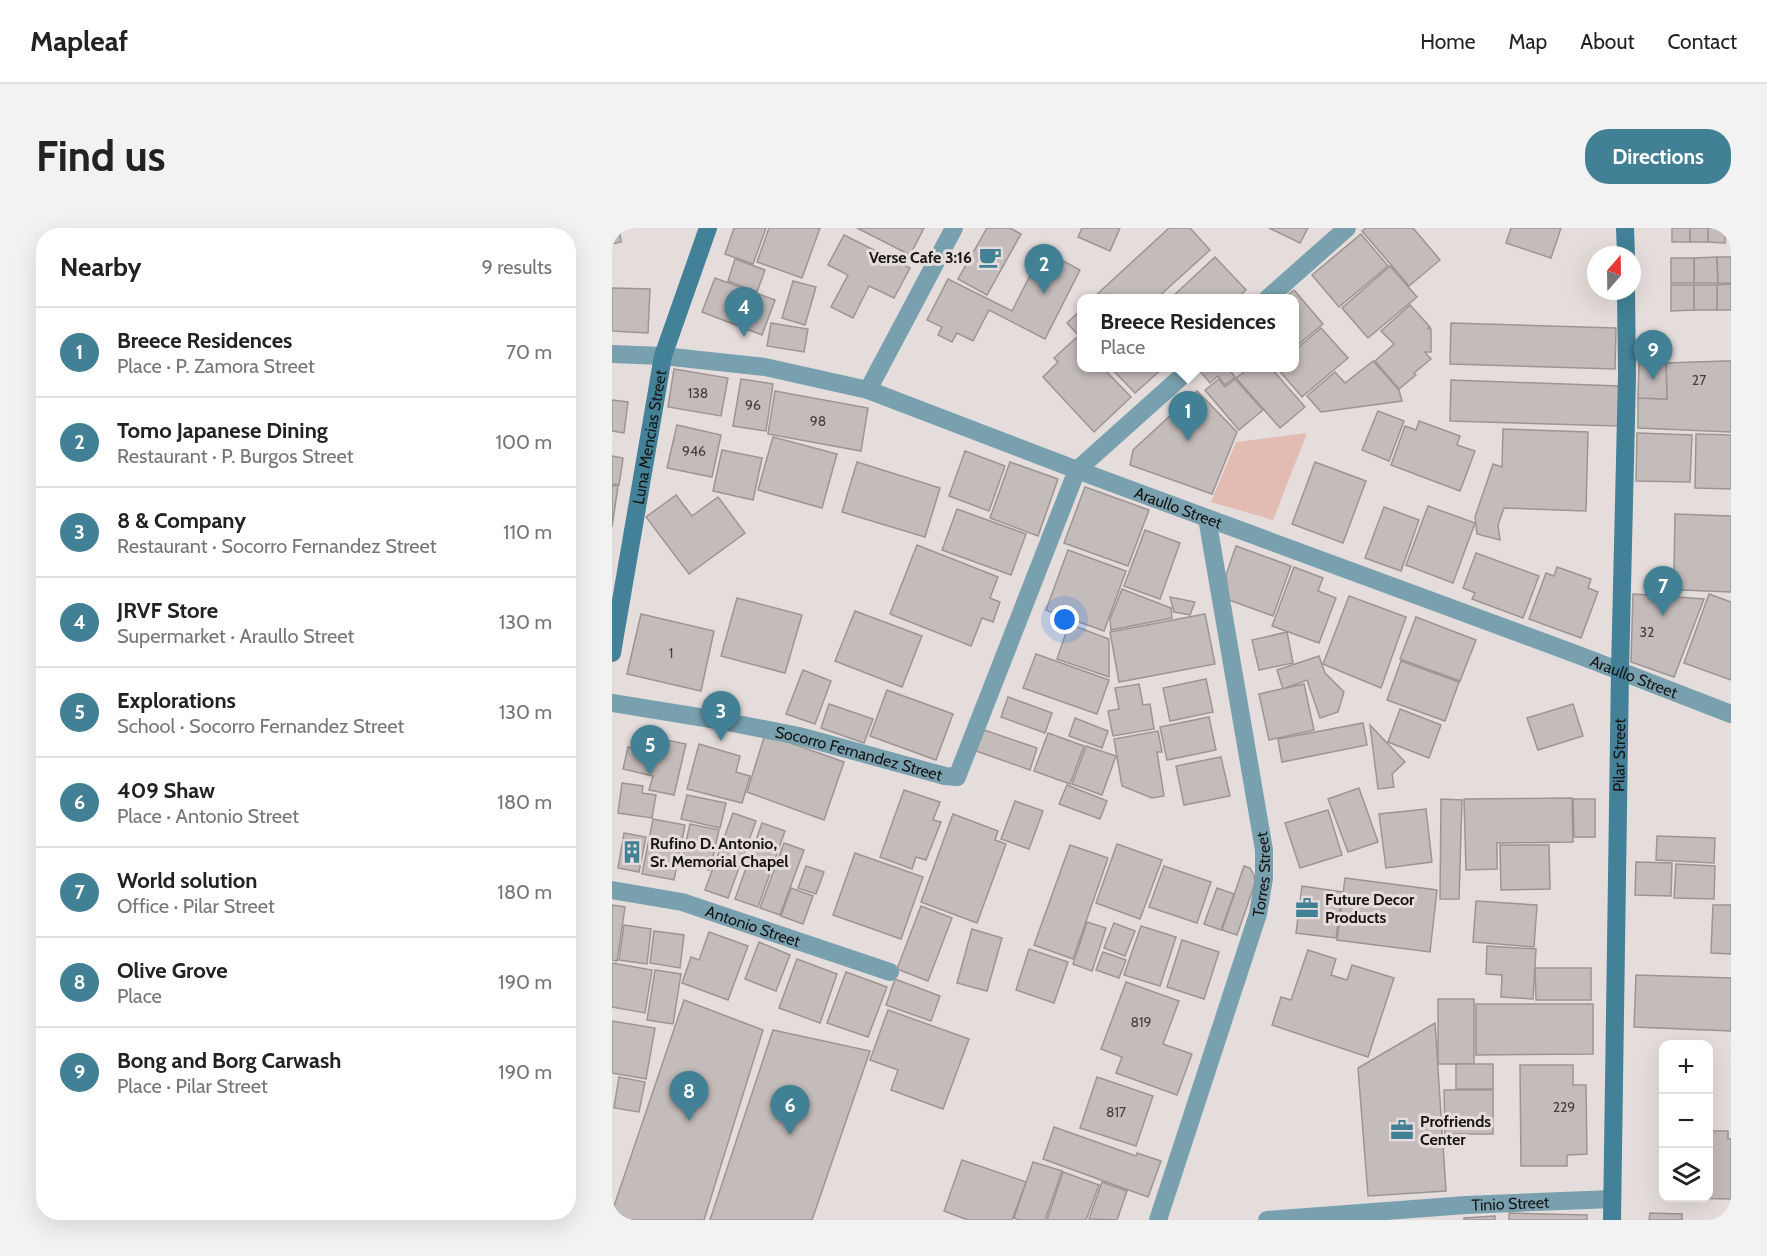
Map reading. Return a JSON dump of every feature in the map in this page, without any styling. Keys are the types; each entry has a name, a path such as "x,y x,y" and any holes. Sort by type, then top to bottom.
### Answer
{"street":[{"name":"Luna Mencias Street","path":"612,653 663,356 708,228"},
{"path":"868,390 954,228"},
{"path":"1273,294 1347,228"},
{"path":"1625,228 1626,246"},
{"name":"Pilar Street","path":"1612,1220 1627,376 1626,300"},
{"name":"Araullo Street","path":"612,354 663,356 765,367 868,390 1731,714"},
{"path":"1077,470 1187,372"},
{"name":"Socorro Fernandez Street","path":"612,703 799,736 945,776 957,777 1077,470"},
{"name":"Torres Street","path":"1158,1220 1258,914 1264,878 1264,850 1207,518"},
{"name":"Antonio Street","path":"612,890 682,902 890,972"},
{"name":"Tinio Street","path":"1267,1220 1466,1205 1612,1199"}],"shaded area":[{"path":"1307,433 1273,520 1211,502 1236,442"}],"building":[{"path":"612,228 619,228 621,242 612,244"},
{"path":"734,228 766,228 753,264 725,254"},
{"path":"769,228 820,228 802,278 757,262"},
{"path":"857,228 924,228 910,255"},
{"name":"Verse Cafe 3:16","path":"987,228 1010,228 1021,234 987,295 958,279"},
{"path":"1082,228 1120,228 1110,251 1078,237"},
{"path":"1169,228 1190,228 1210,250 1161,294 1097,294"},
{"path":"1269,228 1308,228 1300,243"},
{"path":"1366,228 1413,228 1440,260 1409,286 1362,231"},
{"path":"1511,228 1561,228 1551,258 1506,243"},
{"path":"1672,228 1690,228 1690,242 1672,242"},
{"path":"1690,228 1708,228 1708,242 1690,242"},
{"path":"1708,228 1726,228 1725,243 1708,242"},
{"path":"1361,234 1388,266 1339,307 1312,275"},
{"path":"844,235 910,268 894,298 869,286 853,318 831,307 848,275 828,265"},
{"path":"1043,250 1080,270 1045,339 989,310 973,341 957,333 952,342 938,335 942,327 927,320 948,279 1012,311"},
{"path":"1215,257 1246,290 1242,294 1175,294"},
{"path":"1717,257 1718,283 1694,283 1694,258"},
{"path":"1717,257 1731,257 1731,283 1718,283"},
{"path":"1671,258 1694,258 1694,283 1671,283"},
{"path":"735,259 765,270 757,292 728,281"},
{"path":"1390,266 1417,297 1368,338 1342,308"},
{"path":"715,278 775,300 762,335 702,312"},
{"path":"793,281 816,287 805,325 782,318"},
{"path":"1731,284 1731,310 1717,310 1717,285"},
{"path":"1671,285 1694,285 1694,310 1671,311"},
{"path":"1694,285 1717,285 1717,310 1694,310"},
{"path":"612,288 650,289 648,333 612,331"},
{"path":"1299,296 1323,324 1299,344"},
{"path":"1410,305 1431,329 1431,352 1425,352 1431,359 1399,389 1375,361 1394,344 1381,331"},
{"path":"1077,314 1077,334 1067,323"},
{"path":"771,323 808,329 804,352 767,346"},
{"path":"1451,323 1616,328 1615,369 1450,364"},
{"path":"1321,328 1348,358 1302,397 1280,372 1299,372 1299,347"},
{"path":"1076,338 1077,372 1107,372 1131,397 1094,432 1043,377 1058,362 1054,358"},
{"path":"1373,361 1399,390 1402,401 1321,412 1307,396 1335,372 1345,383"},
{"path":"1731,361 1731,432 1638,428 1638,398 1667,399 1666,363"},
{"path":"1639,363 1666,363 1667,399 1638,398"},
{"path":"674,369 728,378 721,416 668,407"},
{"path":"1115,372 1159,372 1135,393"},
{"path":"1201,372 1231,372 1235,377 1225,385 1218,376 1210,383"},
{"path":"1244,372 1274,372 1305,407 1280,428 1236,378"},
{"path":"741,379 773,384 766,431 733,426"},
{"path":"1219,379 1225,387 1235,379 1263,410 1239,430 1205,390"},
{"path":"1451,380 1619,386 1618,426 1450,421"},
{"path":"775,391 868,408 861,451 768,434"},
{"path":"1197,391 1237,432 1212,494 1130,465 1133,450"},
{"path":"612,400 628,402 624,433 612,431"},
{"path":"1378,411 1404,421 1389,461 1362,450"},
{"path":"1419,421 1460,436 1457,445 1475,451 1460,491 1391,465 1405,426 1416,430"},
{"path":"677,425 721,435 712,477 667,468"},
{"path":"1503,429 1588,432 1586,511 1504,508 1498,525 1500,540 1477,534 1475,517 1493,464 1502,467"},
{"path":"1637,433 1692,435 1690,482 1636,481"},
{"path":"1696,434 1731,435 1731,489 1695,488"},
{"path":"773,437 837,454 822,508 758,490"},
{"path":"722,450 762,458 753,500 713,491"},
{"path":"965,451 1005,466 989,511 949,496"},
{"path":"612,456 623,458 619,485 612,484"},
{"path":"857,462 940,488 925,537 842,512"},
{"path":"1010,462 1058,479 1038,536 990,518"},
{"path":"1315,462 1366,481 1343,543 1292,524"},
{"path":"612,485 618,486 612,527"},
{"path":"1085,487 1149,510 1128,566 1064,543"},
{"path":"676,495 692,516 718,497 745,533 689,574 646,517"},
{"path":"1428,506 1475,523 1453,583 1406,565"},
{"path":"1384,507 1419,520 1401,571 1365,558"},
{"path":"957,509 1026,534 1011,575 942,550"},
{"path":"1675,514 1731,516 1731,592 1657,589 1658,570 1674,571"},
{"path":"1145,530 1180,543 1160,599 1124,586"},
{"path":"917,545 998,577 990,598 1000,602 993,622 982,618 971,646 890,614"},
{"path":"1236,546 1291,566 1273,616 1229,600 1226,575"},
{"path":"1068,550 1126,571 1104,631 1046,610"},
{"path":"1476,553 1539,576 1523,618 1472,599 1475,593 1463,588"},
{"path":"1294,567 1323,578 1318,591 1336,598 1319,643 1272,626"},
{"path":"1557,567 1591,579 1588,588 1598,592 1581,638 1529,619 1546,573 1554,576"},
{"path":"1122,589 1171,608 1172,618 1111,630 1110,619"},
{"path":"1633,594 1704,599 1674,677 1631,662"},
{"path":"1709,594 1731,602 1731,680 1684,663"},
{"path":"1349,596 1406,617 1381,688 1323,664"},
{"path":"1170,597 1195,602 1190,615 1174,612"},
{"path":"737,598 802,615 785,673 721,656"},
{"path":"855,611 922,636 902,687 835,661"},
{"path":"641,614 714,631 701,691 627,674"},
{"path":"1205,614 1215,664 1119,682 1110,632"},
{"path":"1416,617 1476,640 1460,681 1400,659"},
{"path":"1069,624 1109,639 1109,677 1057,659"},
{"path":"1287,632 1293,663 1259,670 1252,640"},
{"path":"1036,654 1109,680 1097,714 1023,688"},
{"path":"1319,656 1325,673 1344,692 1338,712 1320,718 1307,680 1283,689 1277,670"},
{"path":"1401,661 1459,682 1445,721 1387,700"},
{"path":"803,670 831,681 815,724 786,714"},
{"path":"1206,679 1213,712 1170,721 1163,688"},
{"path":"1139,684 1143,705 1150,704 1154,729 1113,736 1108,711 1119,709 1115,688"},
{"path":"1304,684 1314,730 1269,740 1259,694"},
{"path":"887,690 953,714 936,760 870,736"},
{"path":"1008,697 1052,713 1045,733 1001,717"},
{"path":"829,704 873,719 864,743 821,728"},
{"path":"1573,704 1583,736 1538,750 1527,718"},
{"path":"1400,709 1441,725 1429,758 1388,742"},
{"path":"1209,717 1216,750 1167,760 1160,727"},
{"path":"1075,718 1108,731 1102,748 1069,736"},
{"path":"1363,723 1367,745 1282,762 1278,739"},
{"path":"1370,725 1405,762 1392,774 1394,787 1378,789"},
{"path":"984,730 1037,748 1030,770 976,751"},
{"path":"1158,731 1162,752 1157,752 1164,796 1152,798 1122,786 1114,739"},
{"path":"1048,733 1084,746 1070,784 1034,771"},
{"path":"765,734 844,762 824,820 747,792"},
{"path":"661,739 686,744 674,795 649,790 653,776 623,769 628,747 658,754"},
{"path":"699,744 740,756 736,772 750,776 742,803 687,789"},
{"path":"1086,746 1116,756 1102,795 1072,784"},
{"path":"1221,757 1230,796 1184,805 1176,766"},
{"path":"622,783 643,786 642,793 656,795 652,818 618,813"},
{"path":"1067,785 1107,801 1100,819 1059,804"},
{"path":"1359,788 1378,842 1348,852 1328,799"},
{"path":"904,790 940,802 933,820 941,822 926,860 916,857 912,869 880,857"},
{"path":"687,795 726,803 720,828 681,819"},
{"path":"1572,798 1573,842 1497,843 1497,869 1466,870 1464,799"},
{"path":"1441,799 1462,800 1459,899 1440,899"},
{"path":"1573,799 1595,799 1595,837 1574,837"},
{"path":"1015,801 1043,811 1029,849 1001,839"},
{"path":"1426,809 1432,862 1386,868 1379,814"},
{"path":"1328,810 1342,855 1300,868 1285,823"},
{"path":"733,813 756,821 728,898 705,890"},
{"path":"953,814 998,831 995,840 1006,844 977,923 921,902"},
{"path":"653,819 685,825 674,880 642,874"},
{"path":"762,823 785,831 758,907 735,899"},
{"path":"690,824 719,830 710,870 681,864"},
{"name":"Rufino D. Antonio, Sr. Memorial Chapel","path":"624,833 646,837 639,872 618,868"},
{"path":"1657,836 1715,838 1714,863 1656,860"},
{"path":"784,843 804,850 780,915 760,908"},
{"path":"1117,844 1162,860 1140,919 1096,903"},
{"path":"1070,845 1108,858 1073,959 1034,945"},
{"path":"1500,845 1549,845 1550,889 1501,890"},
{"path":"855,853 923,877 901,939 833,915"},
{"path":"1636,862 1672,863 1671,896 1635,895"},
{"path":"1676,864 1715,866 1714,899 1674,898"},
{"path":"806,866 824,872 816,894 798,888"},
{"path":"1164,866 1211,882 1197,923 1149,907"},
{"path":"1244,866 1250,868 1255,883 1237,935 1222,930"},
{"path":"1345,878 1437,890 1430,952 1337,940"},
{"path":"1302,886 1342,892 1336,938 1296,933"},
{"path":"791,888 813,896 803,924 781,916"},
{"path":"1217,888 1234,894 1221,930 1204,924"},
{"path":"1476,901 1537,905 1534,947 1473,942"},
{"path":"612,905 625,907 617,961 612,960"},
{"path":"1713,905 1731,905 1731,954 1711,953"},
{"path":"921,906 952,918 928,981 897,969"},
{"path":"1087,922 1106,928 1092,971 1073,964"},
{"path":"1114,923 1135,931 1125,956 1104,948"},
{"path":"624,925 651,929 647,964 619,960"},
{"path":"1141,926 1176,937 1160,986 1124,975"},
{"path":"972,929 1002,938 987,991 957,983"},
{"path":"654,931 684,935 680,968 650,963"},
{"path":"709,932 748,946 728,1000 682,983 691,957 699,960"},
{"path":"1182,940 1219,952 1204,999 1167,987"},
{"path":"759,942 790,955 776,991 745,979"},
{"path":"1487,946 1536,949 1533,999 1501,997 1502,975 1486,974"},
{"path":"1029,949 1068,962 1054,1003 1016,990"},
{"path":"1308,950 1336,959 1331,975 1347,980 1352,965 1394,978 1368,1057 1272,1025 1281,997 1291,1000"},
{"path":"1103,952 1126,960 1119,978 1096,970"},
{"path":"797,959 837,974 820,1023 779,1008"},
{"path":"612,963 652,970 645,1013 612,1007"},
{"path":"1535,968 1591,968 1591,1000 1536,1000"},
{"path":"655,970 681,974 673,1024 647,1020"},
{"path":"846,972 887,987 868,1037 827,1023"},
{"path":"1636,975 1731,978 1731,1031 1634,1027"},
{"path":"895,979 940,996 931,1021 886,1005"},
{"path":"1126,982 1179,1001 1163,1044 1192,1054 1177,1095 1116,1073 1122,1057 1101,1049"},
{"path":"1438,999 1474,999 1474,1064 1438,1064"},
{"path":"684,1000 763,1030 704,1220 612,1220 612,1212"},
{"path":"1476,1004 1593,1004 1593,1054 1476,1055"},
{"path":"888,1010 969,1039 943,1109 891,1090 898,1070 870,1060"},
{"path":"612,1021 655,1028 646,1079 612,1073"},
{"name":"Profriends Center","path":"1435,1023 1446,1191 1368,1196 1358,1068"},
{"path":"773,1030 870,1051 812,1220 710,1220"},
{"path":"1456,1064 1493,1064 1493,1089 1456,1089"},
{"path":"1520,1065 1573,1065 1573,1085 1586,1085 1587,1154 1567,1155 1567,1166 1521,1166"},
{"path":"619,1077 645,1082 639,1112 614,1108"},
{"path":"1097,1077 1153,1096 1136,1146 1080,1128"},
{"path":"1444,1090 1493,1090 1493,1134 1445,1134"},
{"path":"1054,1127 1136,1156 1137,1153 1161,1161 1148,1197 1043,1159"},
{"path":"1713,1131 1728,1131 1728,1139 1731,1139 1731,1199 1713,1199"},
{"path":"962,1160 1026,1182 1012,1220 968,1220 944,1211"},
{"path":"1033,1162 1062,1171 1045,1220 1019,1220 1014,1218"},
{"path":"1063,1172 1099,1185 1086,1220 1047,1220"},
{"path":"1102,1182 1127,1191 1117,1220 1089,1219"},
{"path":"1509,1213 1587,1215 1587,1220 1509,1220"},
{"path":"1650,1213 1682,1214 1682,1220 1649,1220"},
{"path":"1495,1216 1495,1220 1464,1220 1464,1218"}],"place":[{"name":"Verse Cafe 3:16","path":"990,257"},
{"name":"Tomo Japanese Dining","path":"1044,294"},
{"name":"JRVF Store","path":"744,337"},
{"name":"Bong and Borg Carwash","path":"1653,380"},
{"name":"Breece Residences","path":"1188,441"},
{"name":"World solution","path":"1663,616"},
{"name":"8 & Company","path":"721,741"},
{"name":"Explorations","path":"650,775"},
{"name":"Rufino D. Antonio, Sr. Memorial Chapel","path":"632,852"},
{"name":"Future Decor Products","path":"1307,908"},
{"name":"Olive Grove","path":"689,1121"},
{"name":"Profriends Center","path":"1402,1130"},
{"name":"409 Shaw","path":"790,1135"}]}
